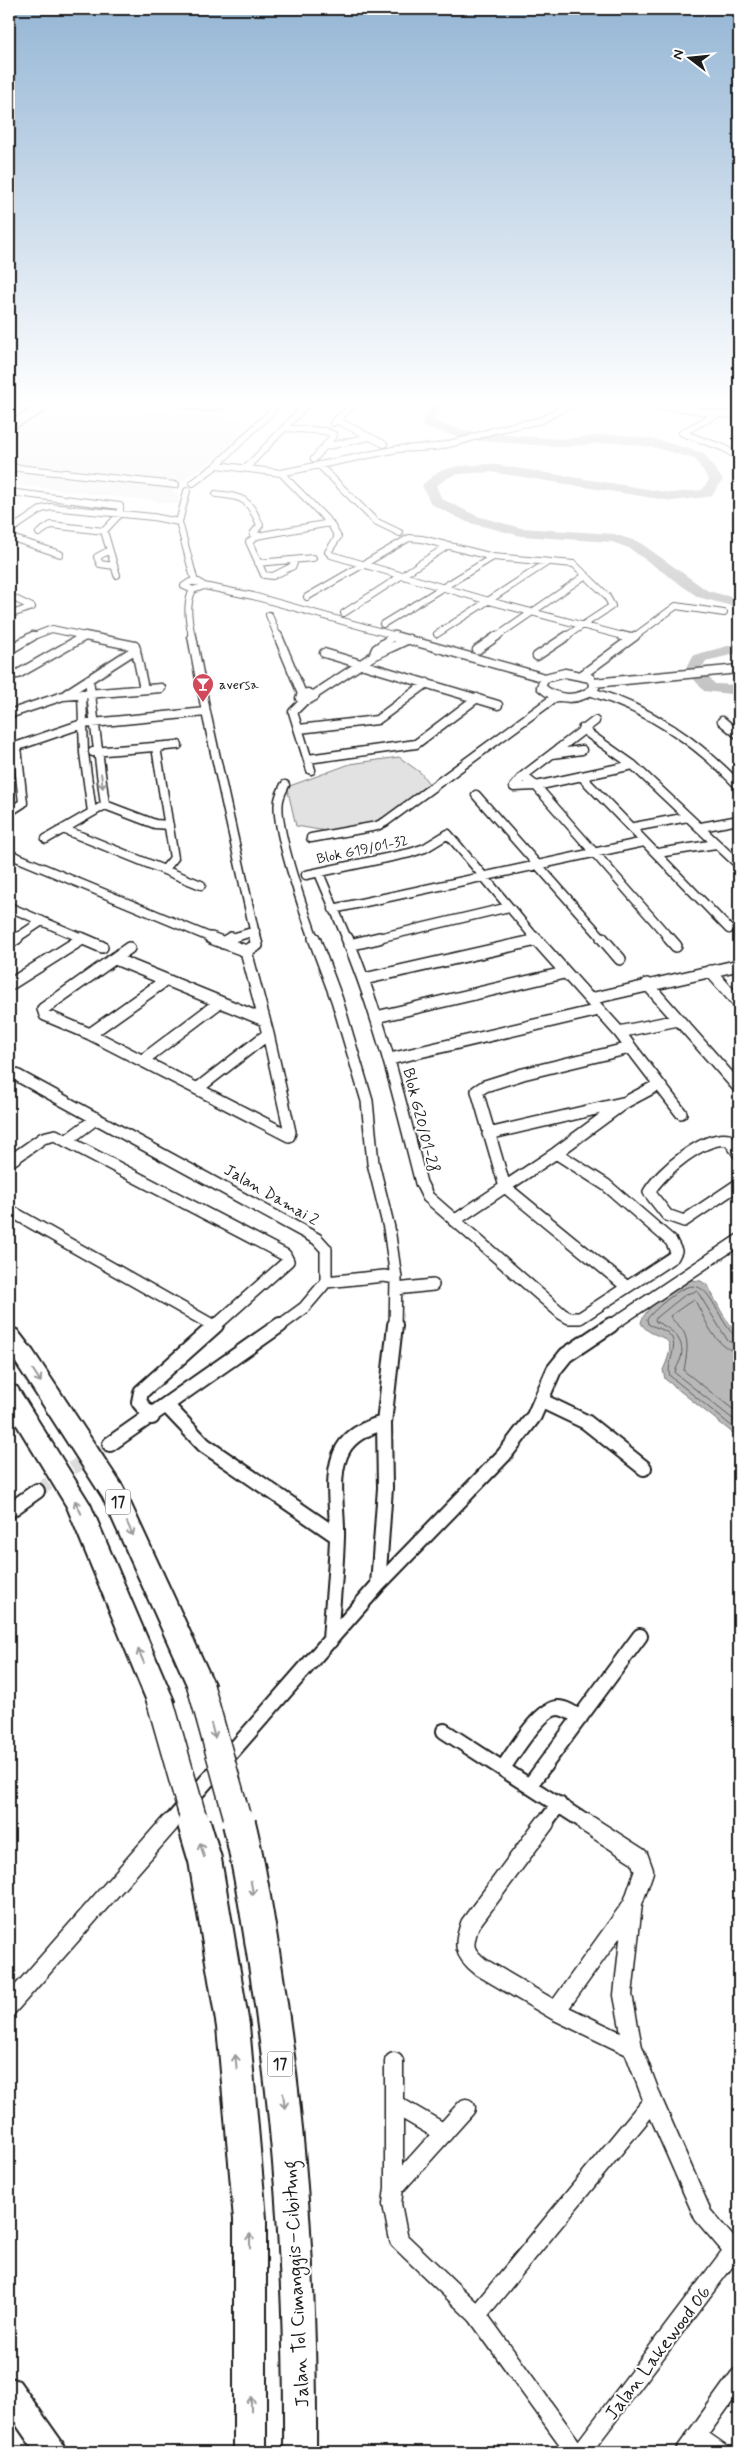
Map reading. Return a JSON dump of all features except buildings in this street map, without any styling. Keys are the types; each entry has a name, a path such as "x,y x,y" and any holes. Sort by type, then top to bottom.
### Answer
{"highway":[{"name":"Jalan Tol Cimanggis–Cibitung","path":"9,1336 25,1357 114,1494 200,1684 245,1852 275,2024 296,2209 301,2410 300,2452"},
{"name":"17","path":"9,1393 78,1504 160,1701 205,1860 233,2026 250,2219 250,2452"}],"main road":[{"path":"9,2391 52,2452"}],"street":[{"path":"10,522 22,516"},
{"path":"9,531 33,516"},
{"path":"39,532 64,516"},
{"path":"104,531 117,516"},
{"path":"143,516 180,518 195,582"},
{"path":"256,516 260,525 253,534 257,536"},
{"path":"323,516 330,523 338,537 328,552 360,564 489,601 630,638"},
{"path":"371,516 376,521 400,533"},
{"path":"295,560 293,566 273,576 264,575 249,542 257,536 330,523"},
{"path":"51,525 104,531"},
{"path":"104,531 108,550 117,575"},
{"path":"9,537 60,554"},
{"path":"307,597 360,564 409,538 422,538 493,557 574,564 586,574 612,604 585,625 537,656"},
{"path":"344,613 449,545"},
{"path":"108,550 97,557 100,564 114,566"},
{"path":"383,624 493,557"},
{"path":"258,563 313,558"},
{"path":"437,634 548,562"},
{"path":"477,650 586,574"},
{"path":"193,590 184,586 195,582 203,583 204,586 253,596 545,678 565,673 582,675 594,683 739,669"},
{"path":"9,854 223,943 246,951 257,945 206,712 188,614 189,597 193,590 204,586"},
{"path":"9,596 32,607 9,615"},
{"path":"582,675 630,638 678,605 724,614"},
{"path":"268,615 303,697"},
{"path":"9,650 49,628 60,628 85,636 128,643 135,646 144,689"},
{"path":"373,656 376,649 394,635"},
{"path":"9,674 18,674 85,636"},
{"path":"311,770 293,712 303,697 314,695 373,656 396,648 409,639"},
{"path":"383,644 396,648"},
{"path":"63,696 136,650"},
{"path":"324,653 498,705"},
{"path":"545,678 541,686 557,696 581,696 592,692 622,700 674,729 699,746 739,786"},
{"path":"89,679 93,723 99,752 105,805"},
{"path":"299,728 377,720 427,683"},
{"path":"592,692 595,687 594,683"},
{"path":"10,712 63,696 161,688"},
{"path":"82,694 84,753 92,812"},
{"path":"311,838 377,826 389,820 557,696"},
{"path":"308,759 416,744 477,698"},
{"path":"9,812 22,803 13,748 82,724 206,712"},
{"path":"594,720 523,776 513,785 514,787 536,786 633,765"},
{"path":"722,720 739,735"},
{"path":"582,728 633,765 739,865"},
{"path":"84,753 178,745"},
{"path":"156,747 174,858 164,870"},
{"path":"552,754 582,750"},
{"path":"523,776 536,786 676,946"},
{"path":"581,776 634,827 644,842 658,854 729,929"},
{"path":"285,785 279,800 282,832 304,912 337,1000 367,1101 374,1163 389,1228 396,1283 395,1324 384,1423 385,1488 378,1585"},
{"path":"476,795 620,960"},
{"path":"46,838 105,805 155,824 169,825"},
{"path":"634,827 688,817"},
{"path":"701,828 739,820"},
{"path":"63,829 201,885"},
{"name":"Blok G19/01-32","path":"306,874 319,873 410,853 425,848 448,834 484,876"},
{"path":"333,909 644,842"},
{"path":"658,854 716,844"},
{"name":"Blok G20/01-28","path":"319,873 364,979 390,1059 421,1183 432,1202 562,1314 573,1319 583,1317 627,1287"},
{"path":"484,876 564,973 619,1032 681,1113"},
{"path":"9,907 102,947"},
{"path":"349,945 509,907"},
{"path":"9,943 42,921"},
{"path":"223,943 234,936 254,930"},
{"path":"9,985 15,983 82,938"},
{"path":"364,979 537,940"},
{"path":"130,948 43,1009 45,1015 90,1034 143,1060 289,1136 290,1132 268,1034 246,951"},
{"path":"115,959 264,1020"},
{"path":"590,999 647,984 739,965"},
{"path":"710,972 739,1004"},
{"path":"376,1016 564,973"},
{"path":"90,1034 166,980"},
{"path":"647,984 739,1088"},
{"path":"143,1060 220,1002"},
{"path":"390,1059 599,1010"},
{"path":"619,1032 678,1020"},
{"path":"198,1089 268,1034"},
{"path":"556,1153 606,1185 675,1246 673,1256 627,1287 505,1187 477,1091 479,1088 506,1079 630,1048"},
{"name":"Jalan Damai 2","path":"9,1071 194,1170 317,1239 326,1249 326,1282"},
{"path":"454,1222 556,1153 624,1103 658,1085"},
{"path":"488,1134 559,1116 624,1103"},
{"path":"66,1140 97,1118"},
{"path":"9,1162 48,1135 55,1135 285,1255 288,1261 141,1392 140,1402 152,1417"},
{"path":"739,1154 729,1140 720,1138 708,1142 663,1174 651,1185 649,1192 667,1215 684,1221 739,1184"},
{"path":"9,1210 214,1326"},
{"path":"9,2006 378,1585 504,1455 527,1426 542,1401 554,1370 566,1355 739,1240"},
{"path":"110,1444 168,1406 304,1308 326,1282 384,1276 396,1283 433,1285"},
{"path":"542,1401 586,1422 644,1468"},
{"path":"168,1406 204,1445 337,1536"},
{"path":"330,1641 337,1536 337,1470 341,1454 353,1438 369,1426 384,1423"},
{"path":"9,1511 38,1492"},
{"path":"530,1786 640,1636"},
{"path":"503,1768 540,1718 549,1712 561,1709 580,1718"},
{"path":"444,1731 639,1857 644,1871 633,1903 623,1995 633,2048 703,2215 736,2254"},
{"path":"559,1804 470,1924 464,1944 470,1958 481,1967 556,2011 633,2048"},
{"path":"556,2011 633,1903"},
{"path":"394,2062 394,2188 392,2204 399,2240 477,2315 576,2452"},
{"path":"477,2315 654,2101"},
{"path":"394,2104 444,2133"},
{"path":"394,2188 466,2108"},
{"name":"Jalan Lakewood 06","path":"581,2452 736,2254"},
{"path":"685,2452 739,2377"},
{"path":"696,2436 720,2452"}],"shaded area":[{"path":"399,757 421,773 429,784 390,820 332,832 296,826 287,787 350,764"}],"water":[{"path":"690,1280 701,1281 708,1286 722,1313 739,1337 739,1438 665,1379 663,1370 670,1347 668,1342 646,1329 641,1323 643,1317 654,1304 677,1286"}],"waterway":[{"path":"466,516 521,532 614,538 634,545 703,594 739,604"},
{"path":"739,648 700,658 693,669 710,688 739,690"}],"tunnel":[{"path":"37,1491 110,1444"}],"place":[{"name":"aversa","path":"203,703"}]}
